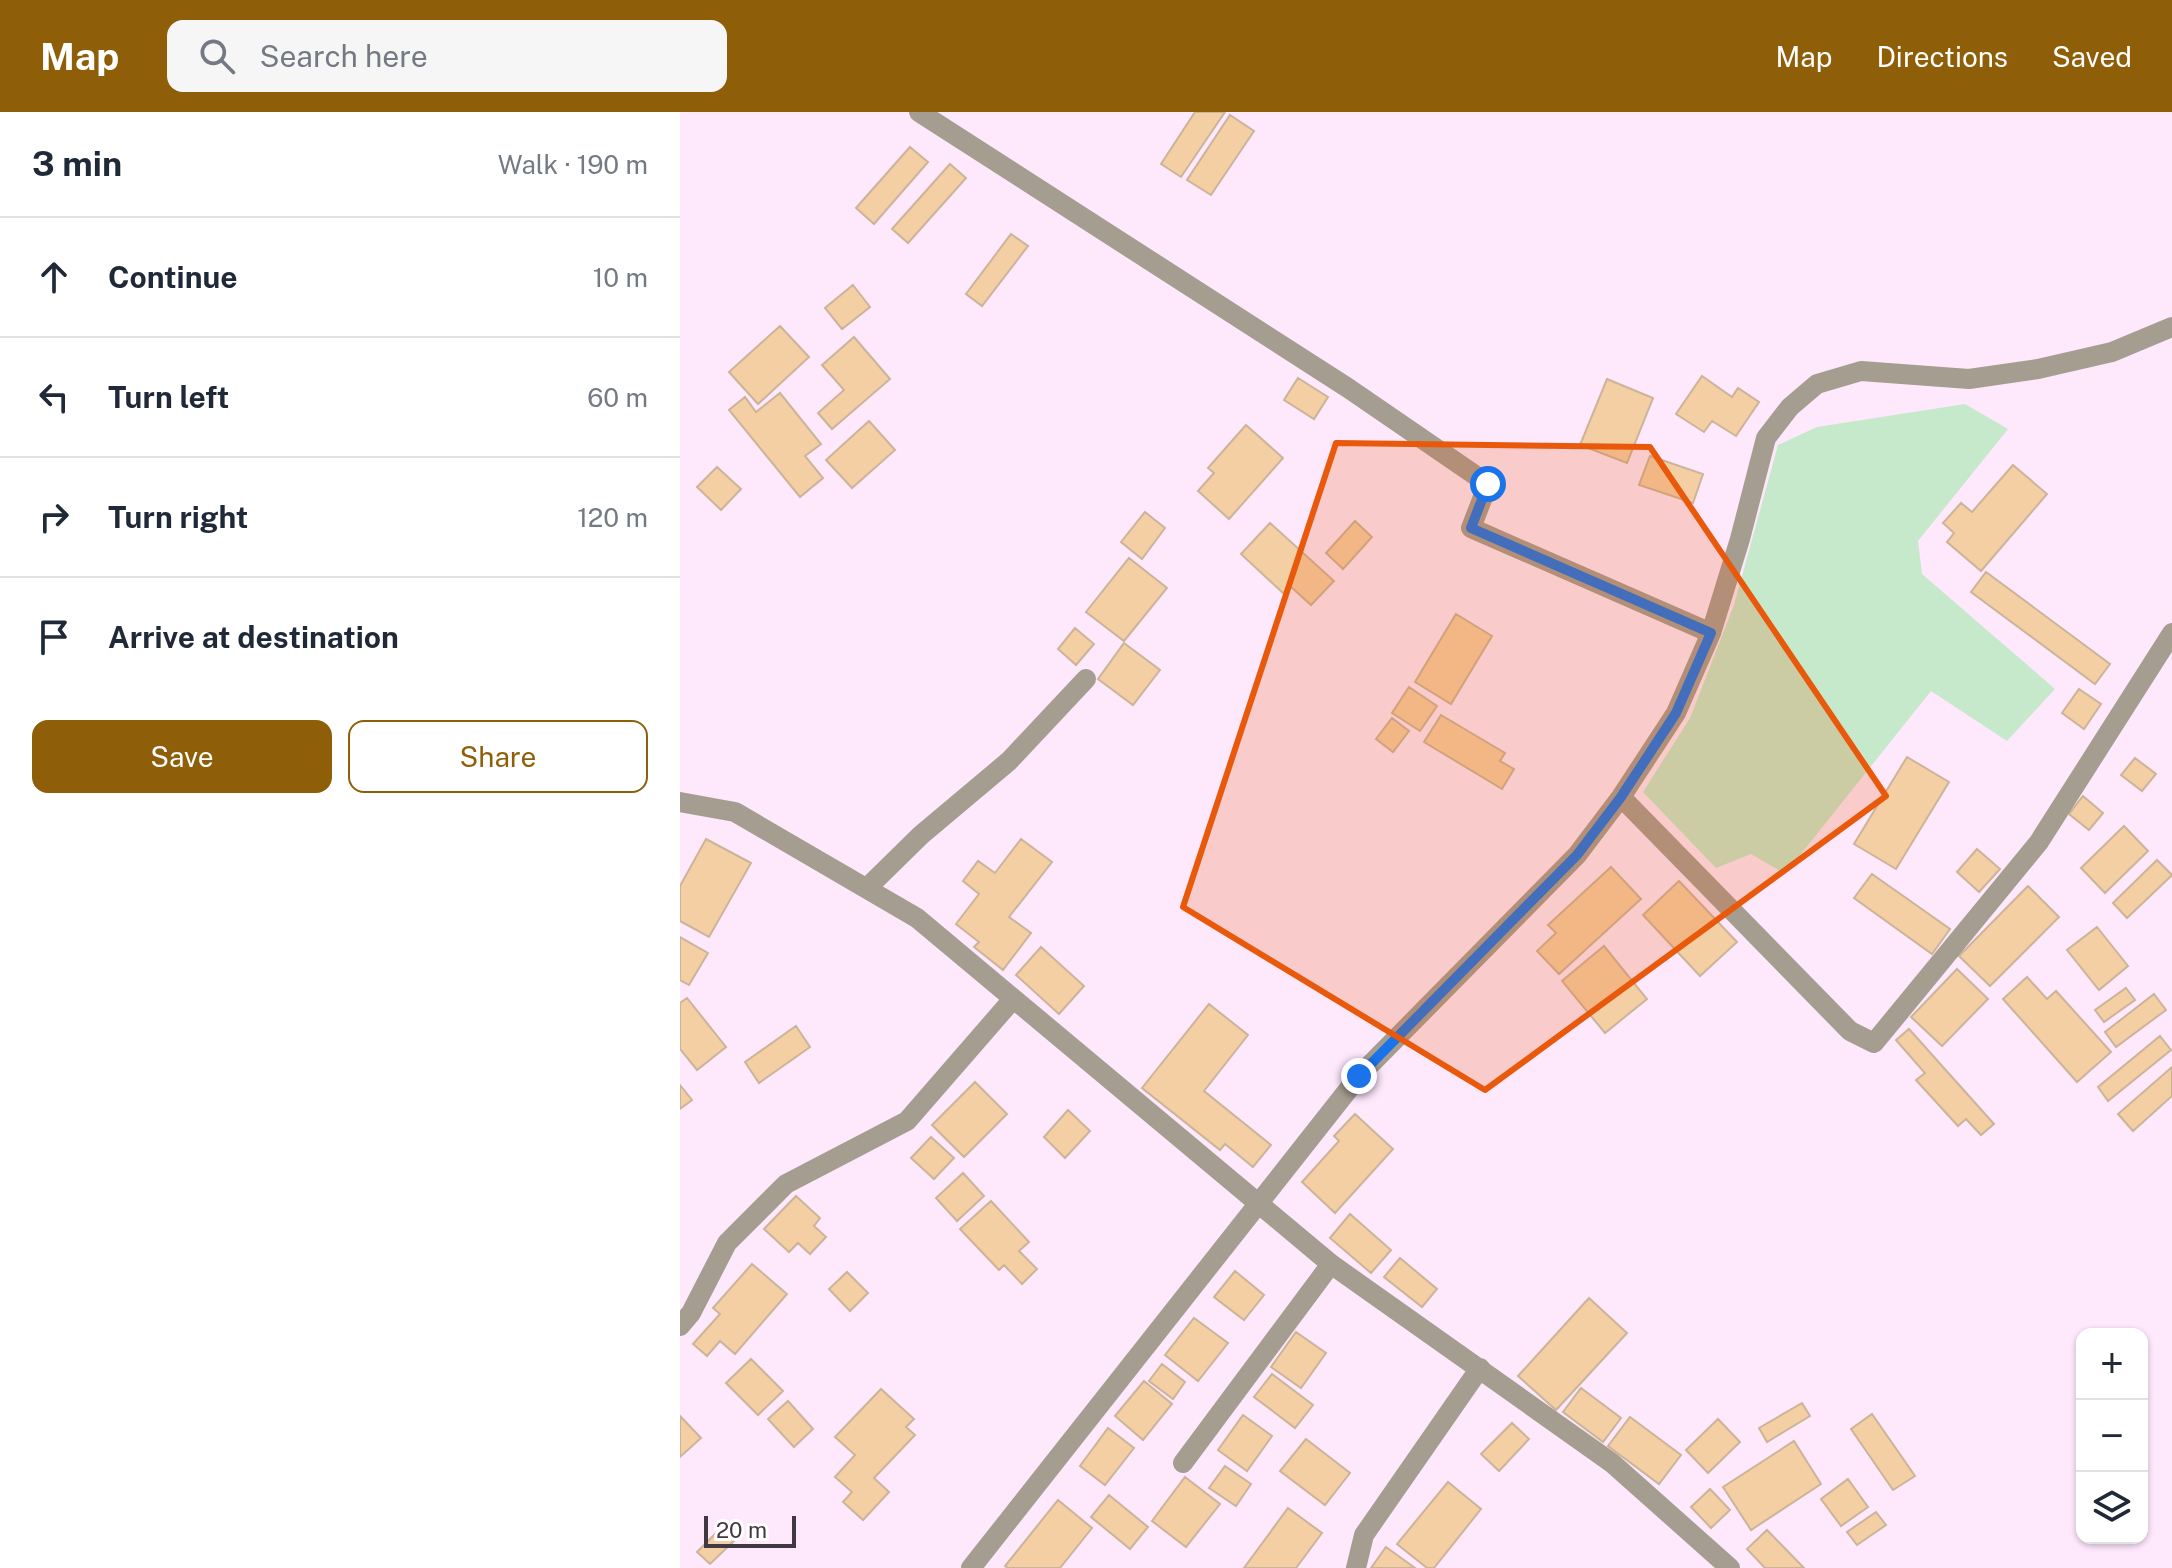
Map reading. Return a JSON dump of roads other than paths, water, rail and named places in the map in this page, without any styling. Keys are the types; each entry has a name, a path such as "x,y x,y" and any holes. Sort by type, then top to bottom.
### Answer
{"street":[{"path":"919,112 1348,388 1488,484 1471,528 1711,633"},
{"path":"975,1567 1359,1076 1577,855 1621,797 1676,713 1711,633 1766,438 1790,407 1817,384 1861,371 1969,379 2038,369 2112,352 2172,327"},
{"path":"1621,797 1850,1031 1874,1043 2039,842 2172,633"},
{"path":"867,888 921,835 1009,761 1086,679"},
{"path":"680,802 735,812 917,918 1331,1264 1612,1463 1730,1568"},
{"path":"680,1326 691,1313 727,1243 786,1184 907,1121 1013,999"},
{"path":"1183,1463 1331,1264"},
{"path":"1356,1568 1364,1535 1480,1368"}]}
